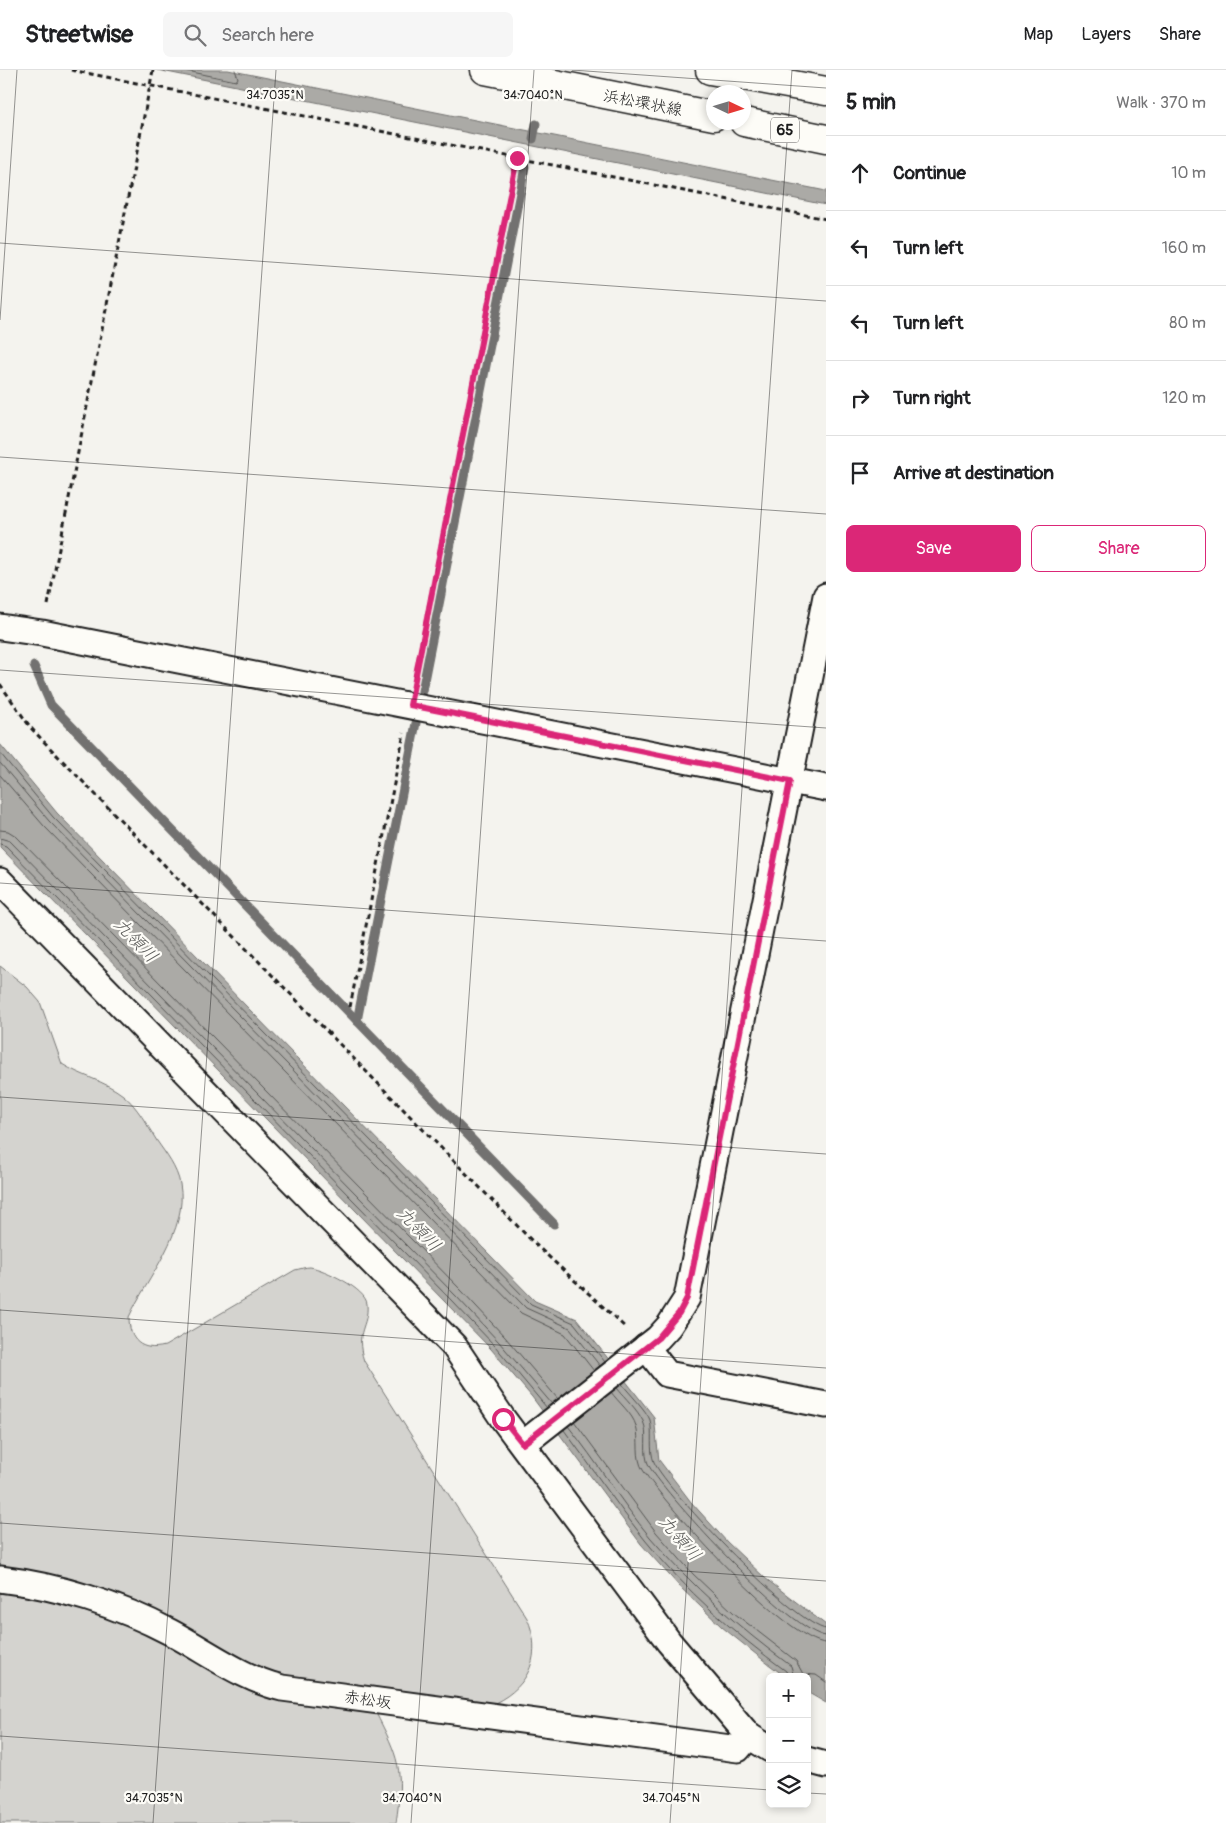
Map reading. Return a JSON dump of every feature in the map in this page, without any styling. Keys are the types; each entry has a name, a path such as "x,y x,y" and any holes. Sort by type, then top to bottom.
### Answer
{"main road":[{"name":"浜松環状線","path":"485,70 706,114"},
{"path":"710,70 826,91"},
{"name":"65","path":"751,123 826,139"}],"street":[{"path":"531,1438 642,1350 669,1326 679,1313 692,1281 826,596"},
{"path":"0,627 42,633 826,788"},
{"path":"0,881 448,1339 531,1438 664,1635 749,1736 766,1747"},
{"path":"642,1350 667,1374 826,1406"},
{"name":"赤松坂","path":"0,1579 49,1588 130,1614 169,1631 242,1674 262,1683 282,1688 738,1749 749,1736"},
{"path":"811,1761 826,1765"}],"path":[{"path":"71,70 826,219"},
{"path":"42,633 153,70"},
{"path":"350,1007 517,158"},
{"path":"0,684 31,728 50,749 528,1237 642,1350"}],"shaded area":[{"path":"0,966 27,987 40,1002 62,1064 109,1086 128,1099 142,1116 179,1178 181,1201 173,1236 129,1317 131,1332 134,1338 143,1346 165,1346 295,1270 302,1268 310,1267 325,1272 352,1286 365,1298 367,1304 366,1318 361,1336 361,1351 364,1361 527,1618 534,1644 530,1668 517,1688 507,1696 495,1703 375,1711 390,1741 398,1764 399,1789 396,1823 0,1823"}],"water":[{"path":"157,70 228,70 826,191 826,205"},
{"name":"九領川","path":"0,744 57,813 535,1301 577,1319 654,1417 659,1460 691,1502 727,1542 765,1578 826,1625 826,1703 811,1694 811,1673 781,1673 722,1627 680,1587 641,1544 532,1397 491,1349 0,847"}],"waterway":[{"path":"533,139 536,124"},
{"path":"422,691 525,167"},
{"path":"34,666 51,705 554,1224"},
{"path":"357,1021 416,723"}],"route":[{"path":"503,1419 523,1444 658,1338 679,1313 687,1298 692,1281 790,781 410,705 517,158"}]}
